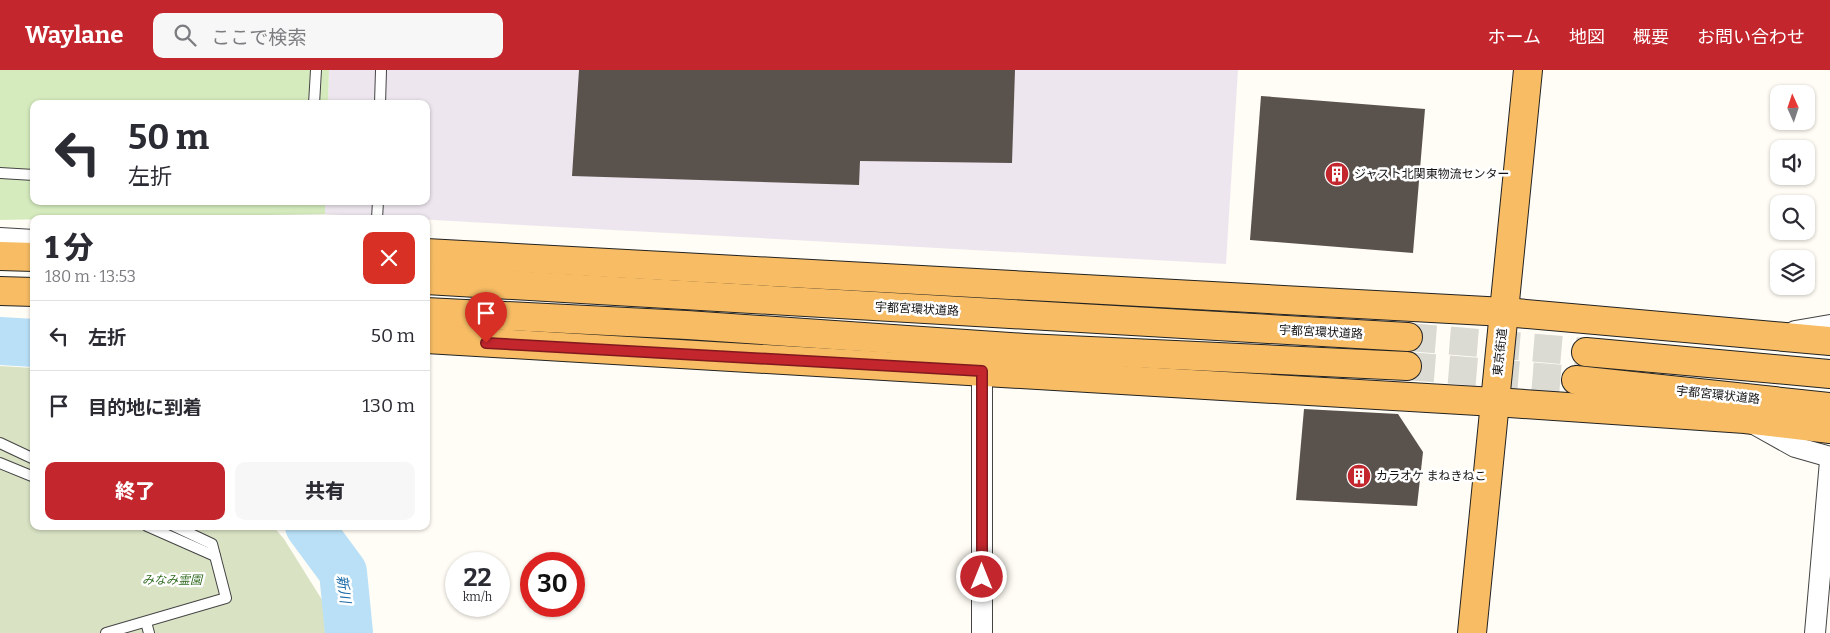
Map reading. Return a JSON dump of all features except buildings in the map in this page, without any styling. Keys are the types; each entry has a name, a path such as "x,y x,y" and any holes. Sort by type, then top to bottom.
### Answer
{"highway":[{"name":"東京街道","path":"1472,633 1528,70"},
{"path":"430,253 1505,312 1830,340"},
{"path":"0,256 30,257"},
{"name":"宇都宮環状道路","path":"430,280 1408,337"},
{"path":"0,290 30,292"},
{"path":"430,312 687,325 1025,348 1407,366"},
{"path":"430,339 1495,402 1745,419 1830,429"},
{"path":"1586,352 1830,374"},
{"name":"宇都宮環状道路","path":"1576,380 1830,407"}],"street":[{"path":"0,238 30,240"},
{"path":"1778,335 1830,325"},
{"path":"982,371 982,633"},
{"path":"1745,419 1795,447 1830,456"},
{"path":"1815,633 1824,611 1830,461"}],"lane":[{"path":"314,100 316,70"},
{"path":"380,100 381,70"},
{"path":"0,173 30,175"},
{"path":"0,443 30,457"},
{"path":"0,463 30,475"},
{"path":"156,530 215,556"},
{"path":"106,633 226,598 212,544 182,530"},
{"path":"146,622 149,633"}],"shaded area":[{"path":"329,70 1238,70 1226,264 430,220 430,215 325,214 325,205 430,205 430,100 328,100"}],"green space":[{"path":"0,70 329,70 328,100 30,100 30,205 325,205 325,214 30,215 30,219 0,220"},
{"name":"みなみ霊園","path":"0,366 30,368 30,530 276,530 324,603 325,633 0,633"}],"waterway":[{"name":"新川","path":"0,341 30,343"},
{"name":"新川","path":"312,530 343,572 349,633"}],"tunnel":[{"path":"1408,337 1586,352"},
{"path":"1407,366 1576,380"}],"place":[{"name":"ジャスト北関東物流センター","path":"1337,174"},
{"name":"カラオケ まねきねこ","path":"1359,476"}],"route":[{"path":"486,343 982,371 982,577"}]}
